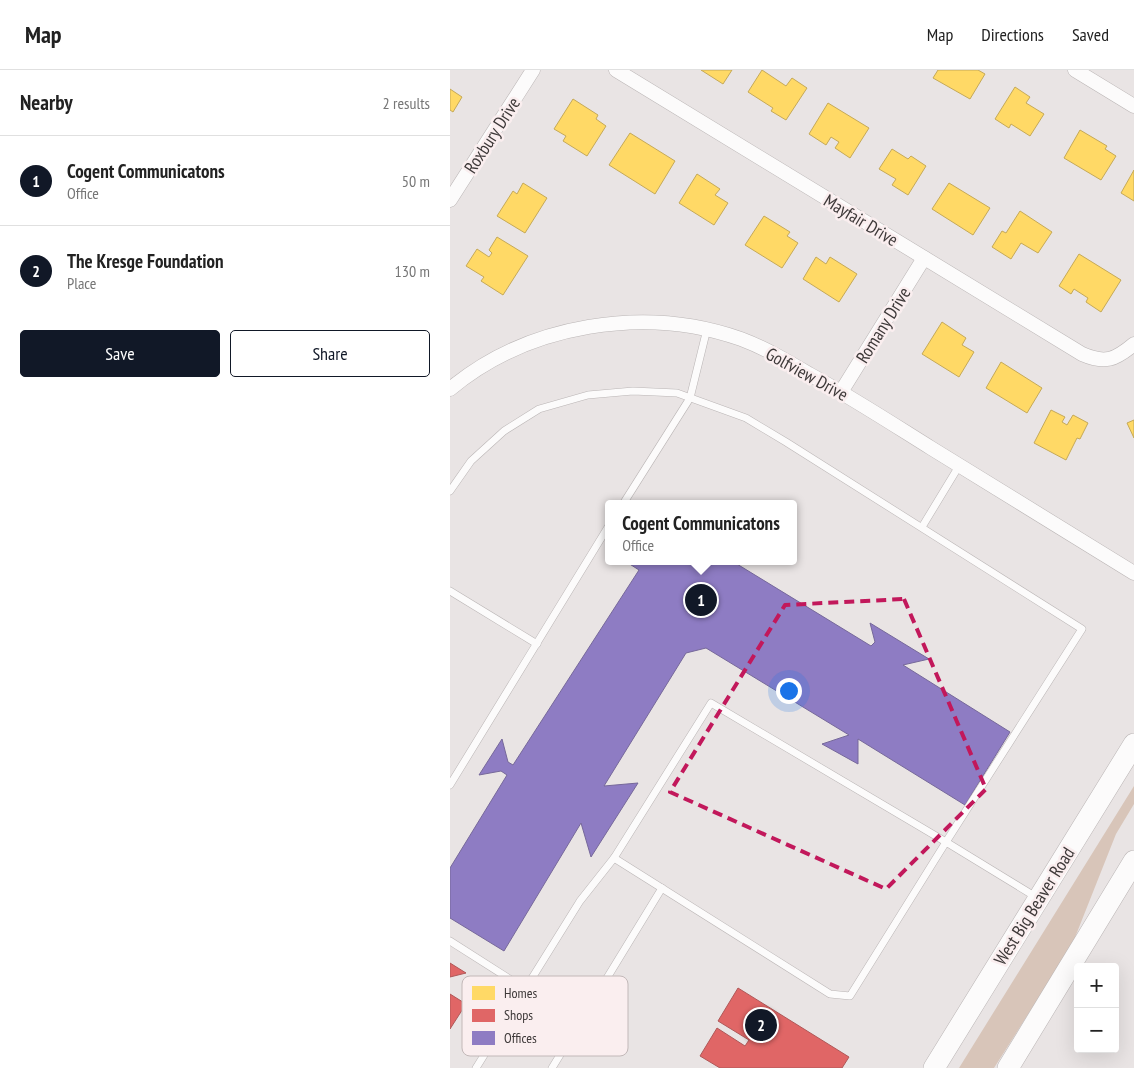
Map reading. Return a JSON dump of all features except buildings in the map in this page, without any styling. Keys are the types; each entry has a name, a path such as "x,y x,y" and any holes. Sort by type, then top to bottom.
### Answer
{"main road":[{"name":"West Big Beaver Road","path":"934,1068 1134,744"},
{"path":"1008,1068 1134,861"}],"street":[{"name":"Roxbury Drive","path":"450,200 533,70"},
{"name":"Mayfair Drive","path":"616,70 1082,354 1095,359 1109,359 1134,344"},
{"path":"1075,70 1134,106"},
{"name":"Romany Drive","path":"841,392 924,258"},
{"name":"Golfview Drive","path":"450,389 500,356 572,330 634,323 663,323 706,329 742,340 773,353 841,392 1134,573"}],"lane":[{"path":"626,500 690,398 706,329"},
{"path":"450,491 471,460 504,431 539,409 588,395 633,391 677,393 746,418 1082,629 850,996 830,994 614,858"},
{"path":"922,527 959,466"},
{"path":"450,785 605,532"},
{"path":"450,591 537,644"},
{"path":"533,976 580,900 614,858 711,703 946,842 1038,899"},
{"path":"609,976 662,888"},
{"path":"450,941 505,976"},
{"path":"476,1068 483,1056"},
{"path":"552,1068 559,1056"}],"highlighted area":[{"path":"904,599 986,789 886,889 670,792 785,605"}],"shaded area":[{"path":"1134,786 1134,804 1116,834 1072,945 994,1068 959,1068"}],"place":[{"name":"Cogent Communicatons","path":"701,600"},
{"name":"The Kresge Foundation","path":"761,1025"}]}
